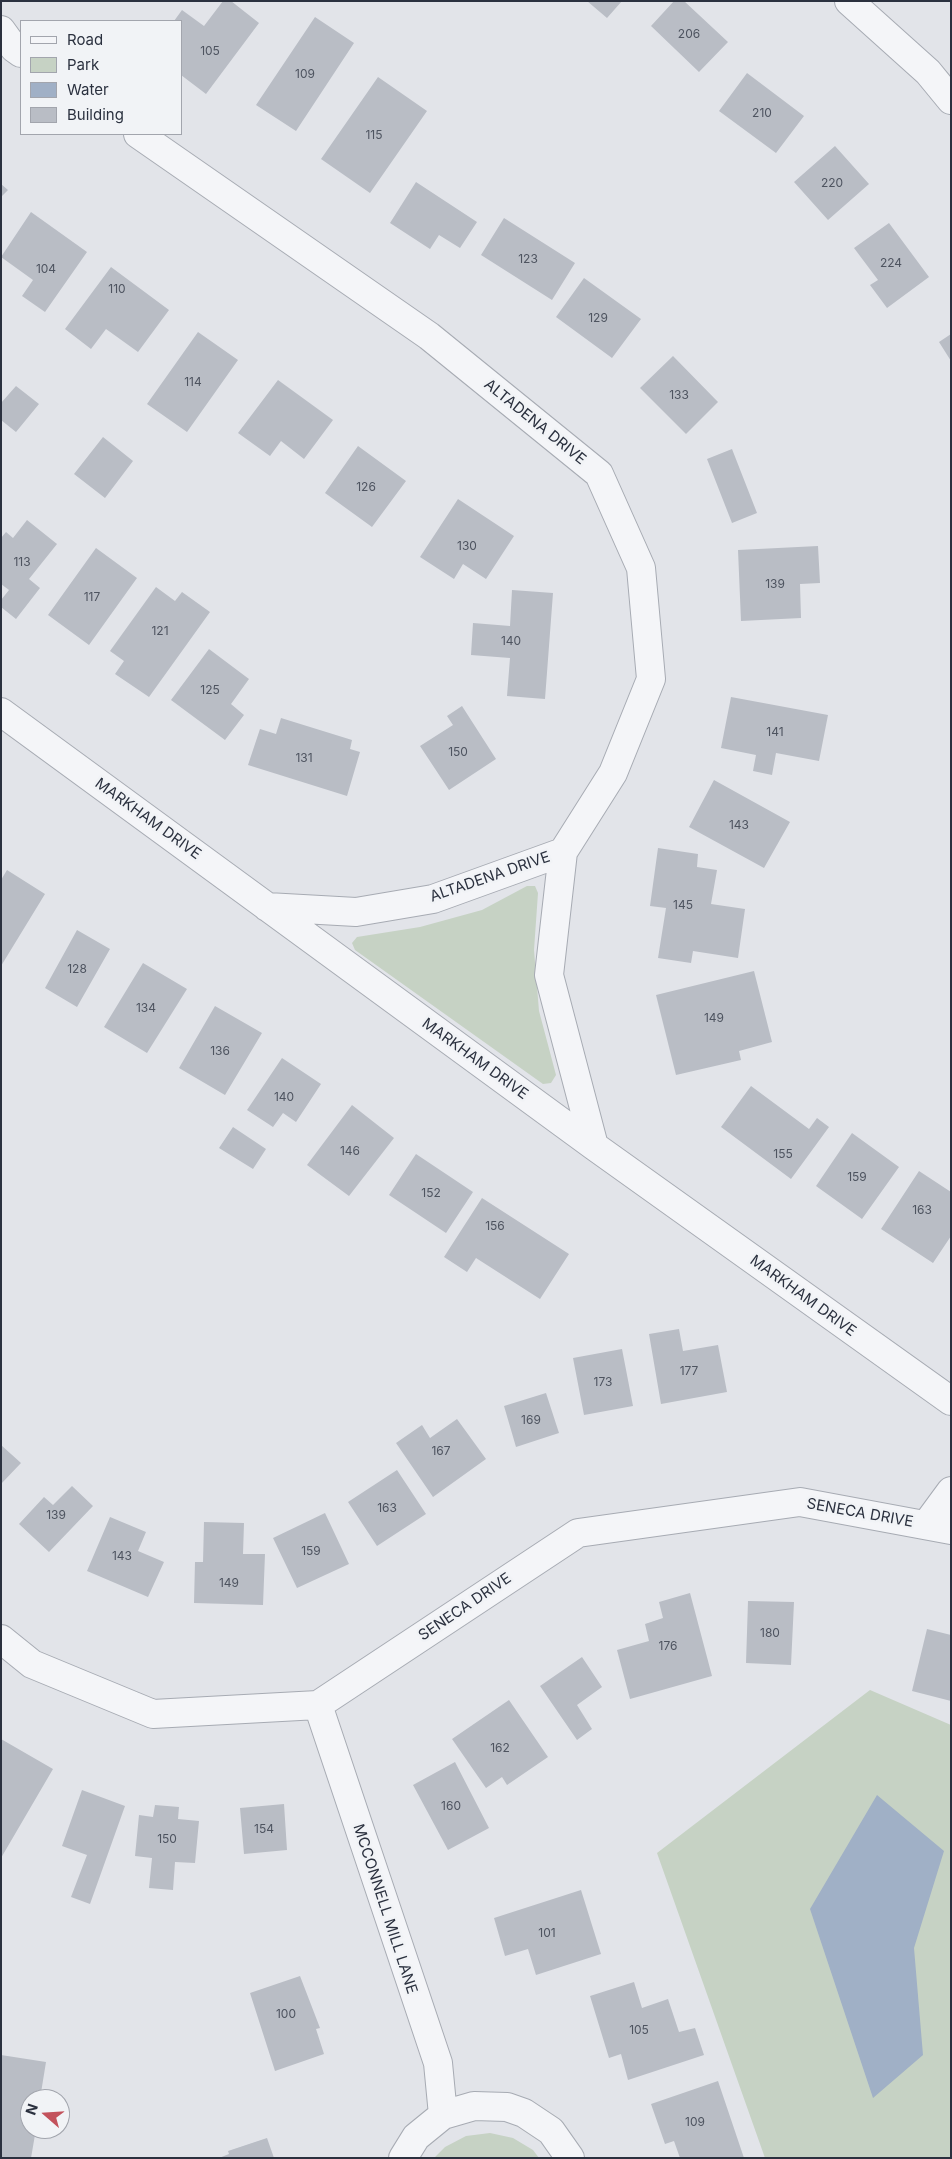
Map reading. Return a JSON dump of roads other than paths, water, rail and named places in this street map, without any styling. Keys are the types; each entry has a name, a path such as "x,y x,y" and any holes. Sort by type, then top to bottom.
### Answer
{"street":[{"path":"849,1 928,72 951,100"},
{"path":"1,30 14,48 20,52"},
{"name":"ALTADENA DRIVE","path":"139,135 429,336 599,474 641,568 651,679 613,773 563,852 549,975 594,1146"},
{"name":"MARKHAM DRIVE","path":"1,712 594,1146 951,1401"},
{"name":"ALTADENA DRIVE","path":"267,907 356,912 433,899 563,852"},
{"path":"938,1527 951,1491"},
{"name":"SENECA DRIVE","path":"318,1706 578,1533 800,1502 938,1527"},
{"path":"1,1639 32,1664 153,1714 318,1706"},
{"name":"MCCONNELL MILL LANE","path":"318,1706 438,2063 443,2115"},
{"path":"403,2158 416,2137 443,2115 474,2106 507,2107 524,2113 551,2131 570,2158"}],"water":[{"path":"877,1795 944,1851 914,1948 923,2055 873,2098 810,1909"}]}
